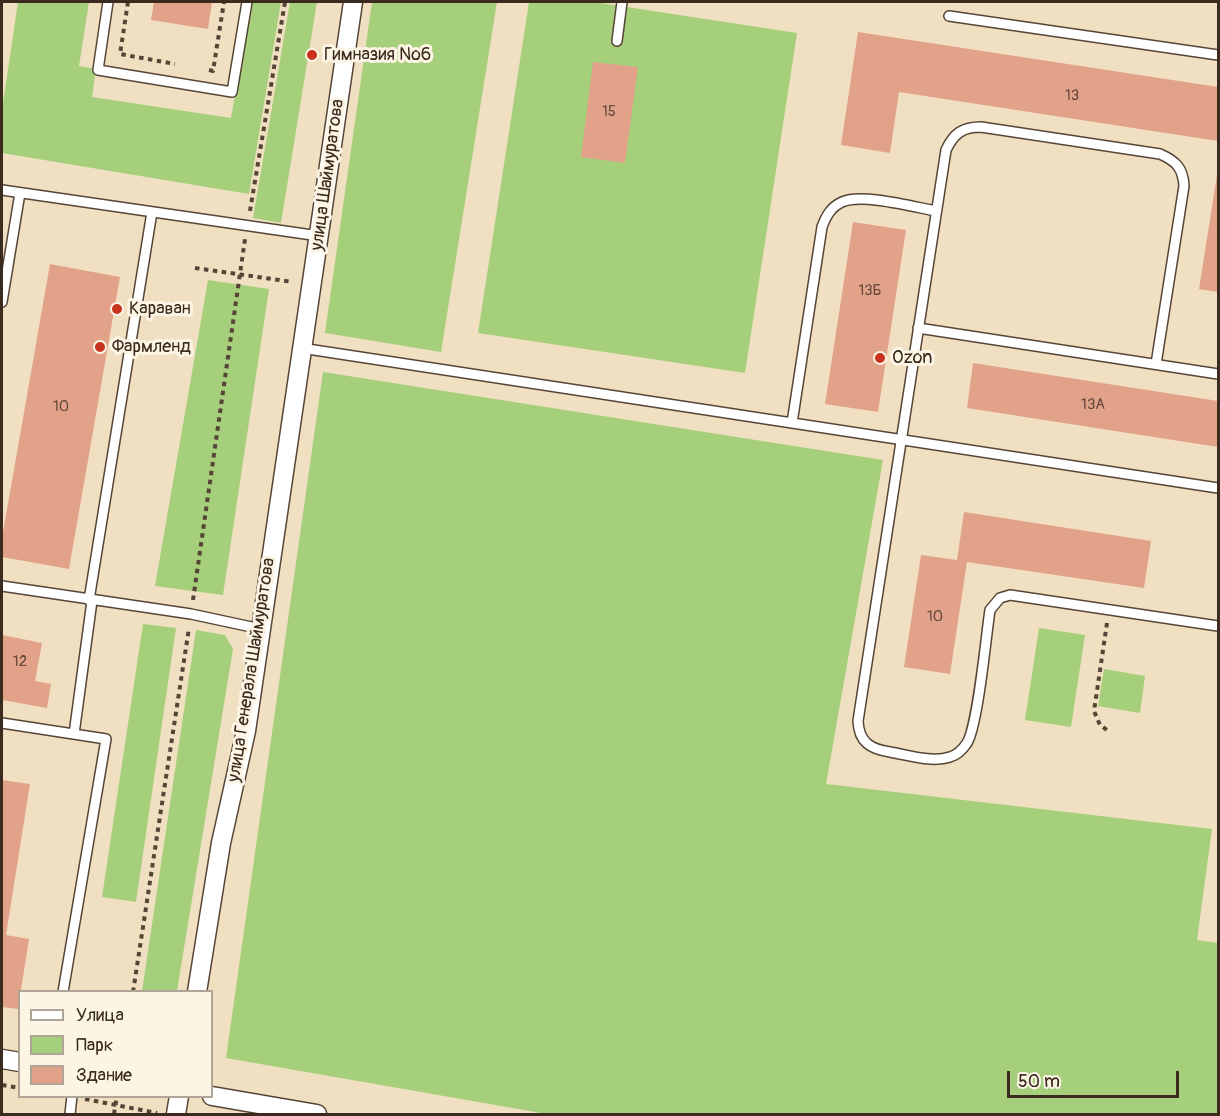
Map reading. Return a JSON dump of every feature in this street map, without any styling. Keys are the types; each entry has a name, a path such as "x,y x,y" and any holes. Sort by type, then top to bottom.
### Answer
{"street":[{"name":"улица Шаймуратова","path":"301,348 320,236 353,2"},
{"name":"улица Генерала Шаймуратова","path":"196,990 221,843 246,731 301,348"},
{"path":"2,1059 18,1062"},
{"path":"213,1096 317,1114"},
{"path":"176,1114 179,1098"}],"lane":[{"path":"108,2 98,70 232,92 247,2"},
{"path":"617,41 622,2"},
{"path":"949,16 1218,55"},
{"path":"1156,364 1184,186 1180,167 1173,159 1160,154 969,127 959,131 951,138 946,150 936,211 858,721 859,732 867,745 879,750 936,759 951,757 961,751 971,732 990,610 1000,598 1019,596 1218,626"},
{"path":"2,190 320,236"},
{"path":"2,302 20,193"},
{"path":"792,423 822,227 826,216 844,201 862,200 936,211"},
{"path":"74,735 90,601 152,212"},
{"path":"918,328 1218,374"},
{"path":"301,348 1218,488"},
{"path":"2,586 90,601 191,614 261,629"},
{"path":"2,723 106,739 63,990"},
{"path":"70,1114 72,1098"}],"path":[{"path":"128,2 120,54 178,65"},
{"path":"201,69 213,71 224,2"},
{"path":"133,990 191,614 238,275 285,2"},
{"path":"195,268 312,284"},
{"path":"1109,610 1094,711 1100,725 1110,732"},
{"path":"2,1085 18,1088"},
{"path":"82,1098 167,1114"},
{"path":"114,1114 117,1098"}],"green space":[{"path":"18,2 89,2 79,66 96,69 92,97 231,118 251,2 281,2 249,194 2,153 2,110"},
{"path":"290,2 317,2 281,223 253,218"},
{"path":"372,2 497,2 441,352 325,333"},
{"path":"529,2 594,2 797,33 745,373 478,333"},
{"path":"208,280 269,289 223,595 155,586"},
{"path":"323,372 883,460 826,784 1212,829 1197,940 1218,943 1218,1114 547,1114 226,1058"},
{"path":"143,624 176,628 136,902 102,897"},
{"path":"1039,628 1085,635 1071,727 1025,720"},
{"path":"196,630 225,635 233,649 177,990 142,990"},
{"path":"1104,669 1145,676 1140,713 1098,706"}],"building":[{"path":"154,2 212,2 208,29 151,20"},
{"path":"858,32 1218,87 1218,141 899,92 890,153 841,145"},
{"path":"593,62 638,67 625,163 581,157"},
{"path":"1218,175 1218,292 1199,289"},
{"path":"853,222 906,230 878,412 825,404"},
{"path":"50,264 120,277 69,569 2,557 2,538"},
{"path":"973,363 1218,401 1218,447 967,408"},
{"path":"964,512 1151,541 1144,588 967,562 950,674 904,667 921,555 957,560"},
{"path":"2,635 42,643 35,681 51,684 47,708 2,700"},
{"path":"2,780 30,784 6,935 29,939 21,990 18,990 18,1009 2,1007"}],"place":[{"name":"Гимназия №6","path":"312,55"},
{"name":"Караван","path":"117,309"},
{"name":"Фармленд","path":"100,347"},
{"name":"Ozon","path":"880,358"}]}
